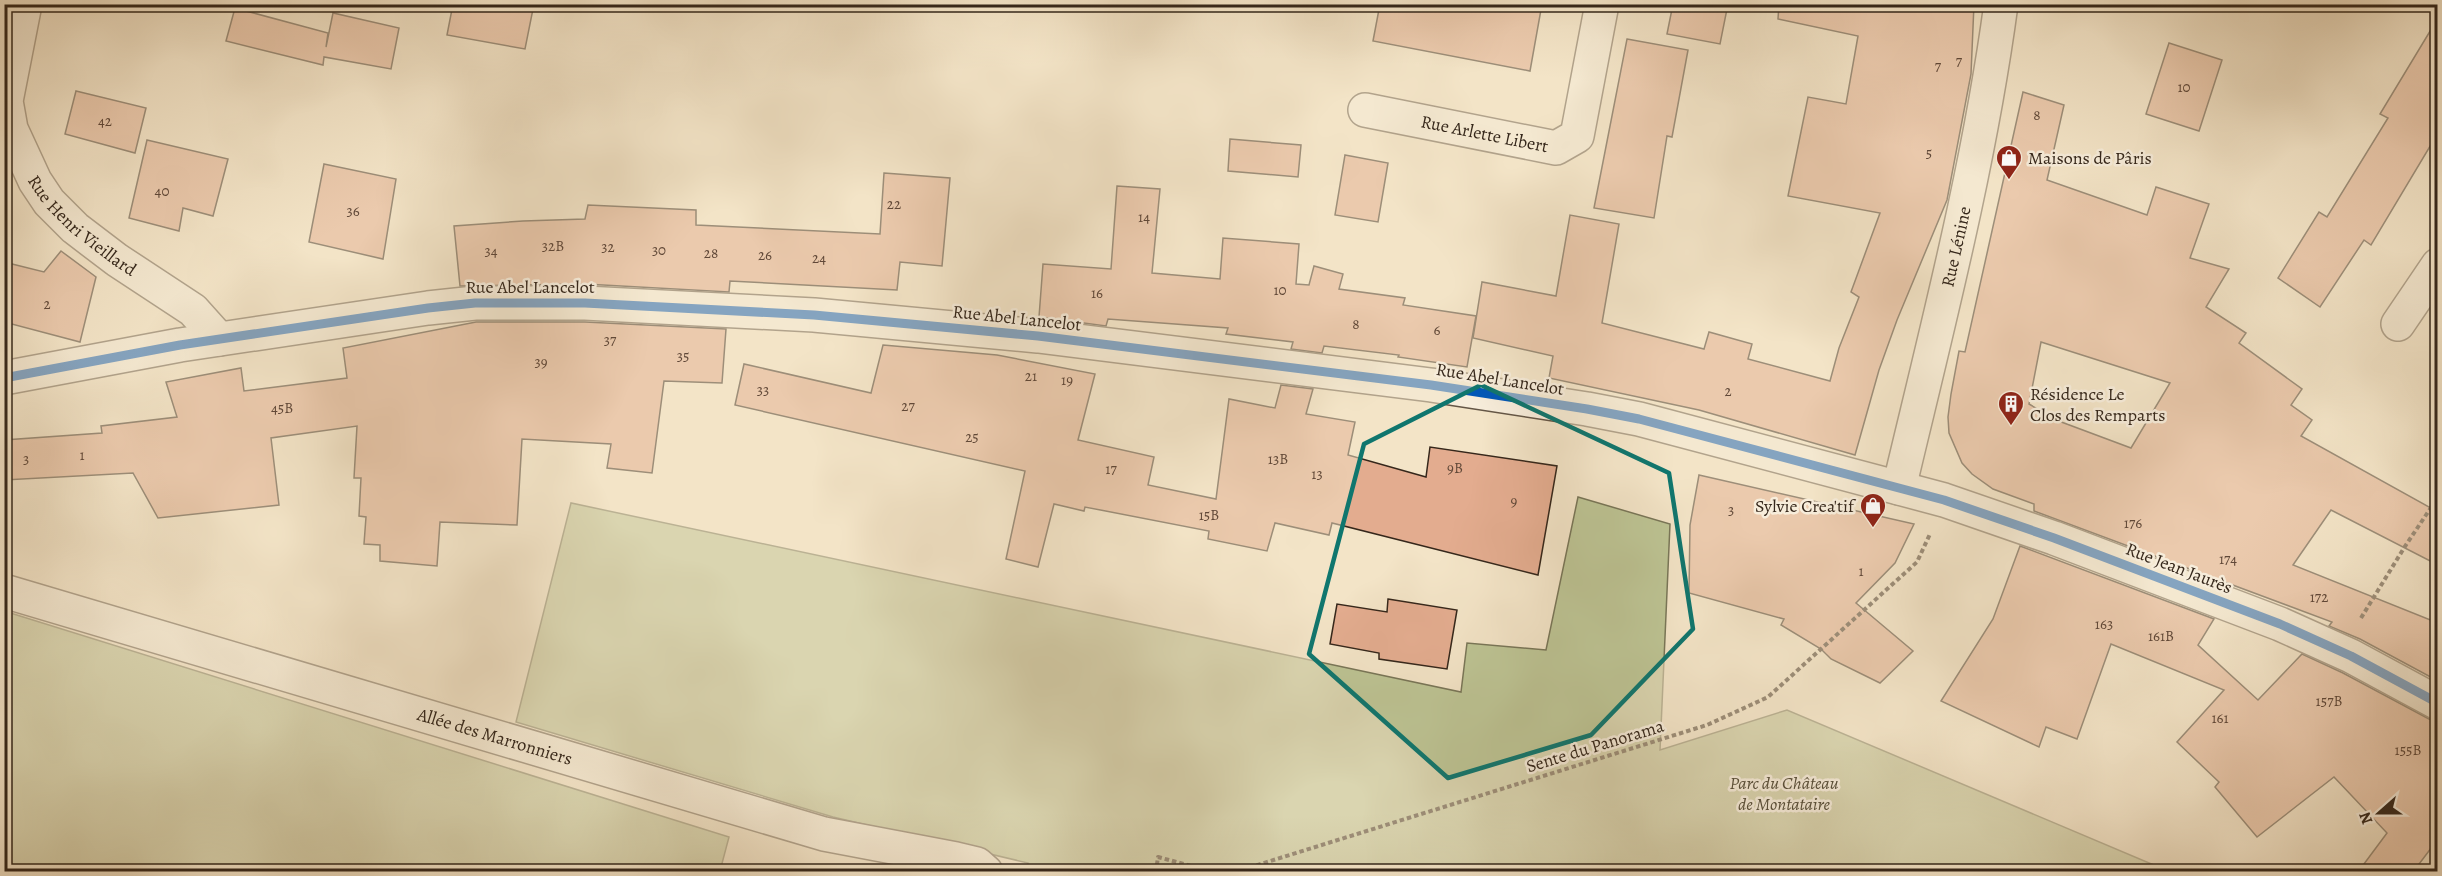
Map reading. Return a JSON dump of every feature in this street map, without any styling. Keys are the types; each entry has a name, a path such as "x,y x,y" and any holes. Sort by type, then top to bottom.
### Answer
{"street":[{"name":"Rue Henri Vieillard","path":"25,4 6,101 11,129 35,181 49,202 75,228 117,260 193,310 219,339"},
{"name":"Rue Arlette Libert","path":"1365,110 1556,148 1577,136 1602,4"},
{"name":"Rue Lénine","path":"1899,488 1976,155 1994,62 2001,4"},
{"path":"2398,324 2438,265"},
{"name":"Rue Abel Lancelot","path":"4,378 219,339 475,303 595,303 814,315 1038,336 1431,385 1576,407 1639,419 1899,488"},
{"name":"Rue Jean Jaurès","path":"1899,488 1944,500 2054,538 2280,624 2342,651 2438,703"},
{"name":"Allée des Marronniers","path":"4,591 824,834 956,859 977,864 986,872"}],"path":[{"path":"2342,651 2404,548 2438,497"},
{"path":"1157,872 1158,857 1213,872"}],"highlighted area":[{"path":"1481,385 1669,473 1693,629 1591,735 1448,778 1309,654 1364,444"}],"green space":[{"name":"Parc du Château de Montataire","path":"1578,497 1670,524 1660,750 1787,710 2168,871 1026,871 1028,863 833,817 516,722 571,503 1461,692 1467,643 1546,650"},
{"path":"4,611 729,837 720,871 5,871"}],"building":[{"path":"453,4 534,4 525,49 447,35"},
{"path":"1380,4 1542,4 1530,71 1373,41"},
{"path":"1673,4 1728,4 1720,44 1667,34"},
{"path":"1779,4 1974,4 1971,74 1947,200 1897,320 1879,370 1855,455 1699,410 1549,378 1553,356 1473,338 1482,282 1556,296 1570,215 1619,224 1602,323 1704,349 1709,332 1752,344 1748,359 1830,381 1839,348 1859,297 1851,292 1880,213 1788,196 1808,97 1846,104 1858,36 1778,19"},
{"path":"235,8 328,33 326,47 333,13 399,28 391,69 324,57 323,65 226,41"},
{"path":"2438,18 2438,133 2371,245 2364,240 2320,307 2278,278 2319,212 2327,217 2388,118 2380,114"},
{"path":"1627,39 1688,50 1672,137 1667,136 1654,218 1594,208"},
{"path":"2169,43 2222,60 2199,131 2146,114"},
{"path":"76,91 146,108 135,153 65,134"},
{"path":"2023,92 2064,105 2047,180 2147,215 2156,187 2209,204 2190,258 2229,269 2206,307 2246,333 2239,343 2302,389 2291,405 2312,420 2301,436 2438,512 2438,565 2331,510 2293,565 2438,623 2438,681 2360,639 2329,626 2332,622 2034,511 2034,504 1993,489 1972,474 1962,463 1949,433 1948,417 1959,351 1965,352","holes":["2041,342 2170,383 2131,448 2056,420 2029,404"]},
{"path":"1230,139 1301,145 1298,177 1228,171"},
{"path":"147,140 228,159 213,216 183,208 179,231 129,218"},
{"path":"1345,155 1388,163 1378,222 1335,215"},
{"path":"324,164 396,179 383,259 309,242"},
{"path":"884,173 950,178 942,266 900,262 897,290 730,281 729,292 585,284 460,286 454,226 585,219 588,205 696,210 696,225 880,234"},
{"path":"1117,186 1160,189 1152,273 1220,279 1223,238 1299,244 1296,284 1309,285 1314,266 1343,274 1339,289 1405,298 1403,305 1476,316 1467,367 1398,357 1399,355 1324,346 1322,353 1291,349 1293,342 1226,334 1228,328 1108,319 1106,326 1039,317 1043,264 1111,269"},
{"path":"61,251 96,277 80,342 4,322 4,262 44,272"},
{"path":"476,322 585,322 726,329 722,383 664,381 652,473 607,468 611,444 522,439 517,525 440,522 437,566 380,561 380,545 364,544 366,517 359,516 361,478 354,478 357,426 271,438 279,505 158,518 133,473 4,480 4,440 102,433 101,426 177,417 166,382 241,368 244,391 347,378 343,348"},
{"path":"883,345 997,355 1095,374 1078,440 1154,457 1148,485 1216,499 1229,399 1275,408 1281,385 1313,389 1306,414 1355,422 1348,455 1426,477 1430,447 1557,466 1538,575 1332,523 1329,535 1275,523 1267,551 1208,539 1209,531 1085,507 1084,511 1054,504 1038,567 1006,559 1025,471 735,405 744,364 871,393"},
{"path":"1699,475 1914,524 1895,563 1856,603 1913,651 1880,683 1831,659 1821,649 1781,625 1784,619 1689,593 1690,525"},
{"path":"2020,546 2214,619 2198,645 2258,700 2302,654 2438,722 2438,839 2413,872 2358,872 2387,833 2334,777 2257,837 2215,787 2219,782 2177,742 2224,690 2111,644 2077,739 2046,727 2039,747 1941,701 1993,619"},
{"path":"1388,599 1457,610 1447,669 1379,659 1379,653 1330,644 1337,604 1387,612"}],"cycle path":[{"path":"4,378 180,345 428,308 475,303 585,303 814,315 1038,336 1431,385 1639,419 1944,500 2054,538 2280,624 2351,656 2438,703"}],"place":[{"name":"Maisons de Pâris","path":"2009,181"},
{"name":"Résidence Le Clos des Remparts","path":"2011,427"},
{"name":"Sylvie Crea'tif","path":"1873,529"}]}
